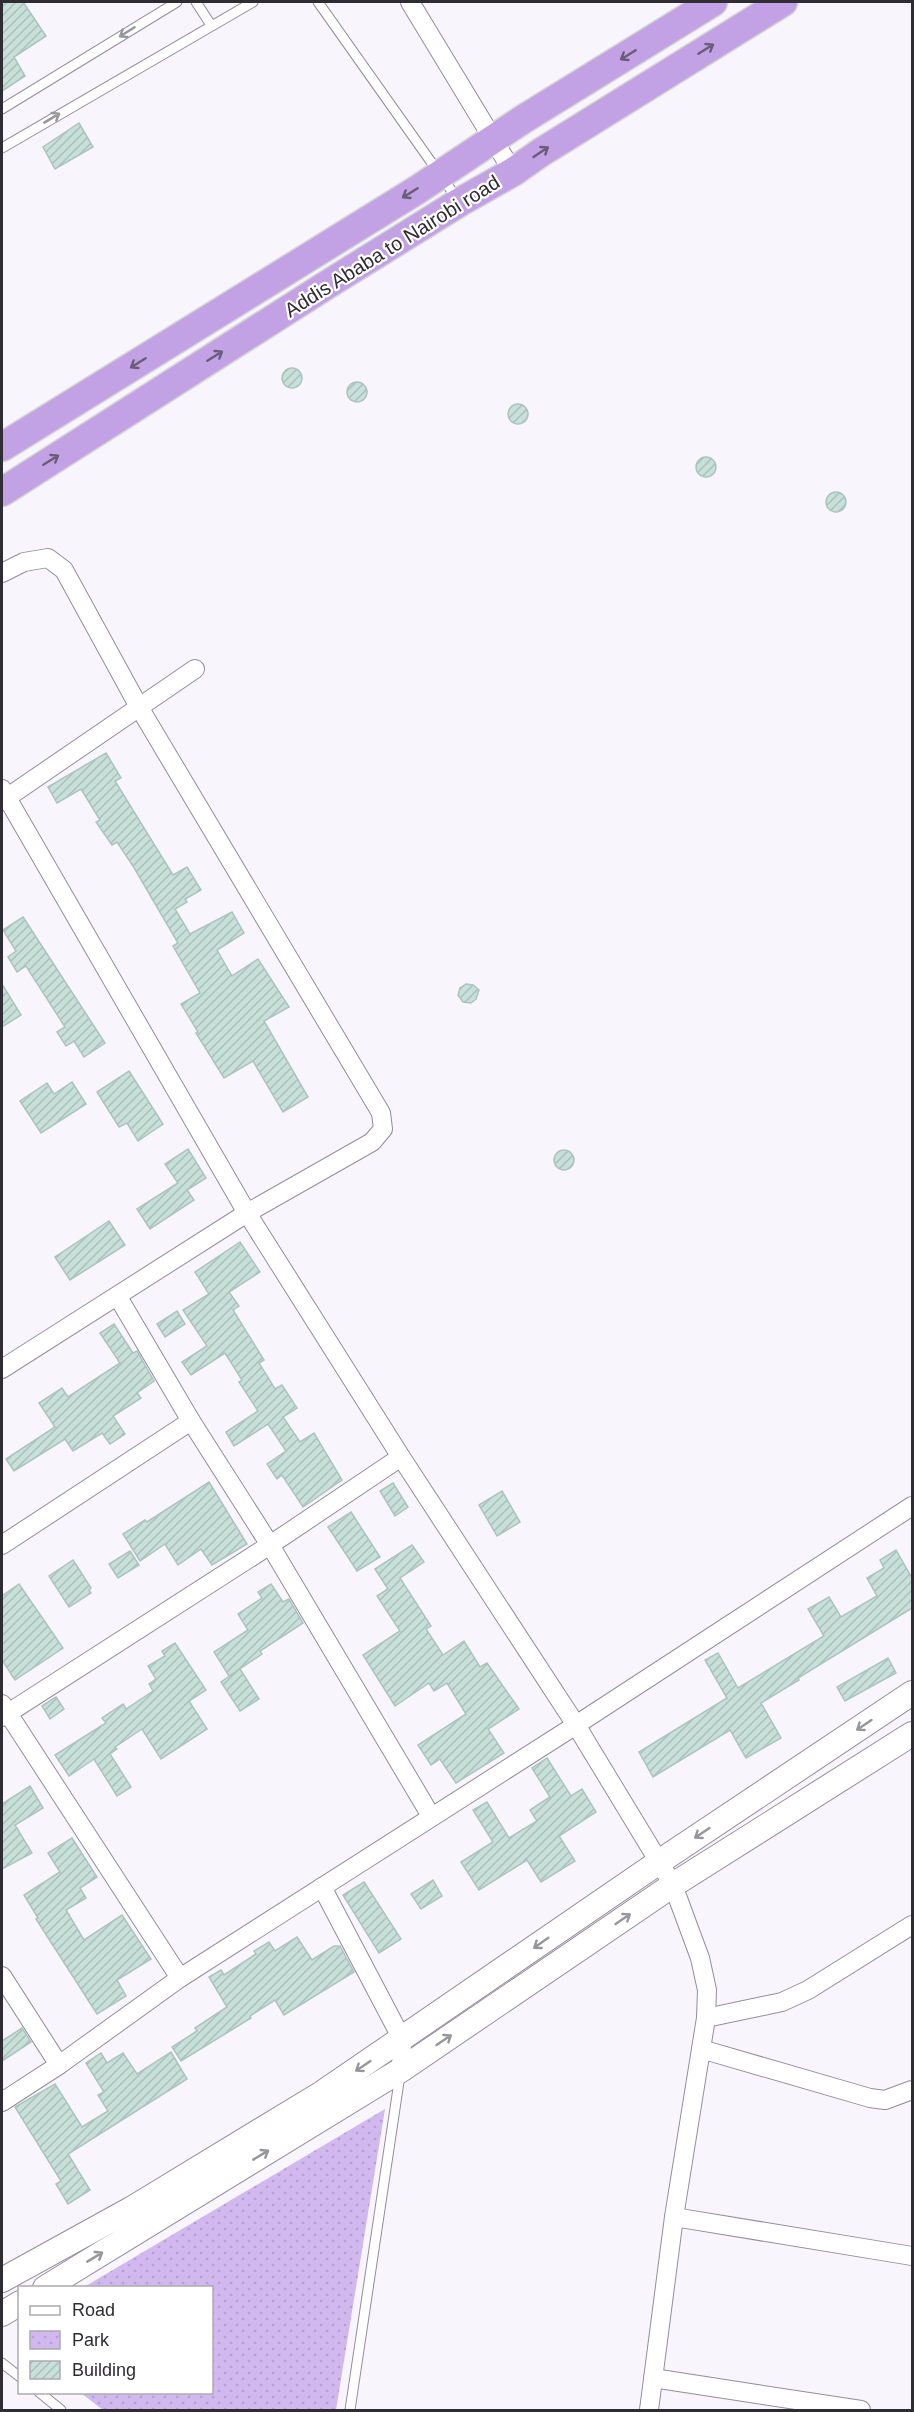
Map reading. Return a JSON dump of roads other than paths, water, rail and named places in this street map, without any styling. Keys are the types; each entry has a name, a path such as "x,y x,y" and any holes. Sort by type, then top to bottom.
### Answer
{"highway":[{"name":"Addis Ababa to Nairobi road","path":"2,447 713,2"},
{"name":"Addis Ababa to Nairobi road","path":"2,492 460,202 513,172 783,2"}],"main road":[{"path":"2,2280 151,2196 322,2093 659,1862 912,1693"},
{"path":"48,2286 400,2070 674,1885 912,1734"},
{"path":"2,2314 18,2304"}],"street":[{"path":"410,2 513,172"},
{"path":"2,573 24,562 48,558 64,570 139,706 381,1113 382,1128 372,1142 247,1213 2,1370"},
{"path":"195,669 3,796 247,1213 401,1457 576,1725 674,1885 700,1958 707,1990 706,2018 674,2217 649,2410"},
{"path":"118,1297 191,1421 270,1545 431,1816"},
{"path":"2,1545 191,1421"},
{"path":"180,1978 3,1711 270,1545 401,1457"},
{"path":"2,2102 59,2065 180,1978 576,1725 912,1506"},
{"path":"322,1887 402,2039 400,2070"},
{"path":"706,2018 782,2002 808,1989 912,1925"},
{"path":"2,1976 59,2065"},
{"path":"701,2049 870,2098 885,2100 912,2090"},
{"path":"674,2217 912,2256"},
{"path":"653,2378 861,2410"}],"lane":[{"path":"2,110 177,2"},
{"path":"196,2 211,25"},
{"path":"2,148 253,2"},
{"path":"318,2 460,202"},
{"path":"350,2410 400,2070"},
{"path":"2,2363 18,2375"},
{"path":"42,2394 62,2410"}]}
